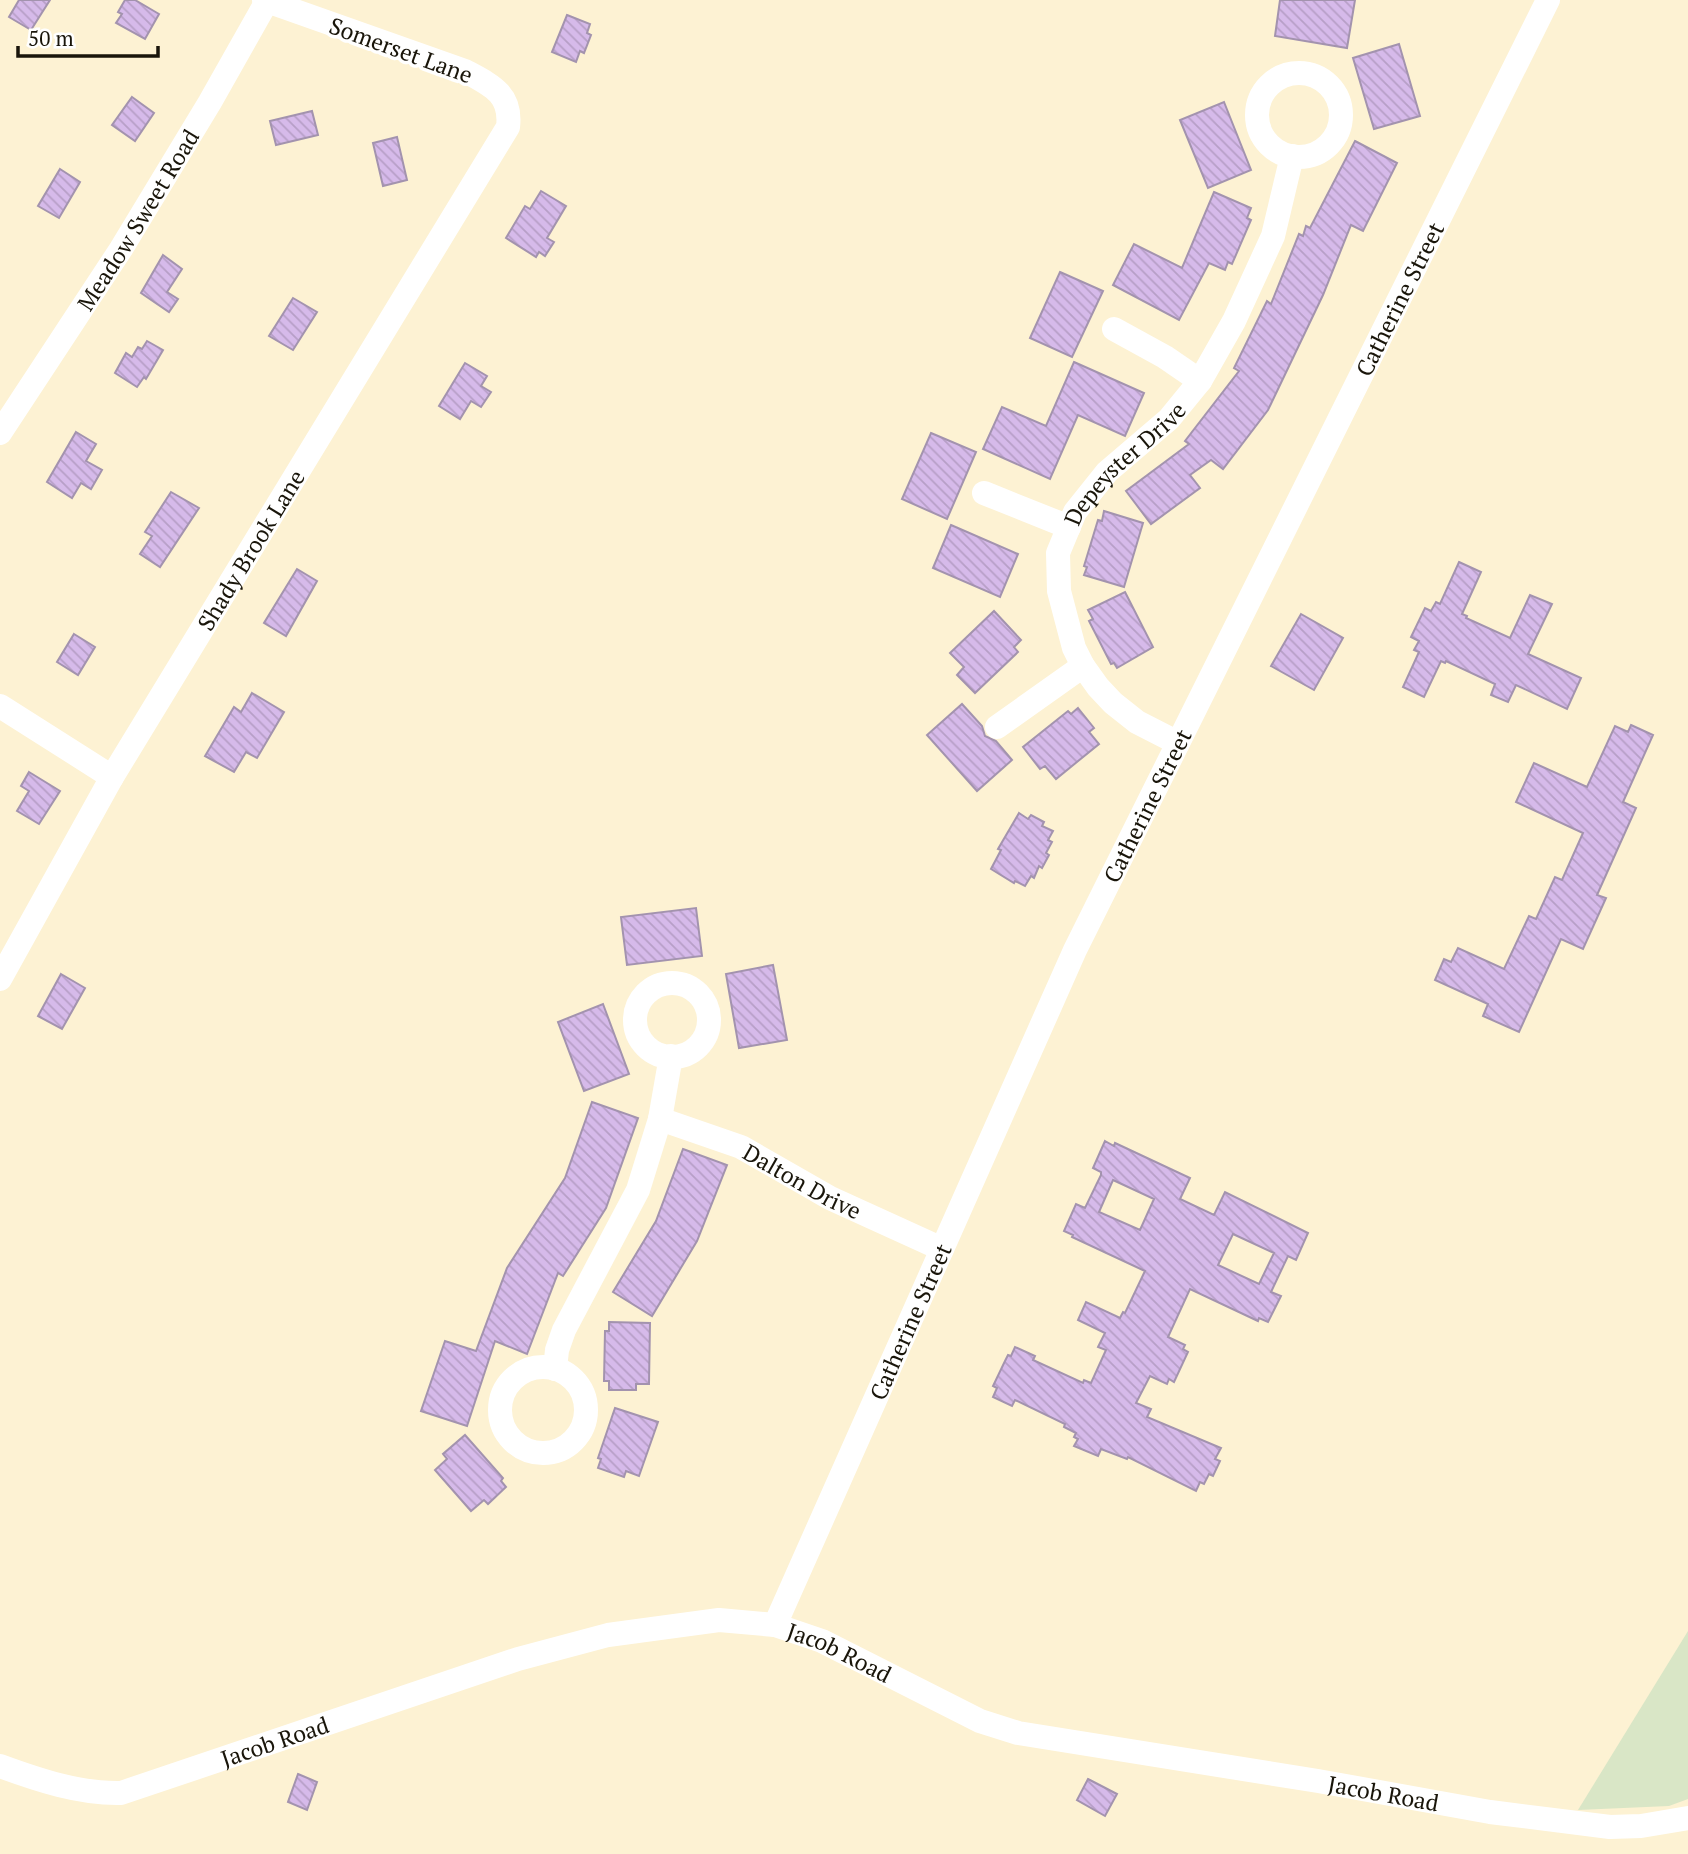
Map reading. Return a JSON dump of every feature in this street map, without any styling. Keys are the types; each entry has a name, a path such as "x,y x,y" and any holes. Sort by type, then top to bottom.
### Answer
{"street":[{"name":"Catherine Street","path":"775,1625 1075,950 1548,0"},
{"name":"Somerset Lane","path":"265,1 465,71 491,84 506,102 510,114 508,127"},
{"name":"Meadow Sweet Road","path":"0,433 128,237 210,102 265,1"},
{"name":"Shady Brook Lane","path":"0,979 112,777 508,127"},
{"name":"Depeyster Drive","path":"1178,743 1137,722 1113,703 1083,666 1074,648 1059,591 1058,553 1075,512 1107,472 1169,419 1200,381 1234,321 1273,236 1292,156"},
{"path":"1114,329 1165,357 1200,381"},
{"path":"984,492 1069,527"},
{"path":"997,727 1083,666"},
{"path":"0,706 112,777"},
{"path":"555,1369 564,1330 638,1190 660,1119 671,1056"},
{"name":"Dalton Drive","path":"660,1119 741,1147 830,1198 942,1249"},
{"name":"Jacob Road","path":"0,1766 24,1775 96,1793 121,1793 492,1667 608,1635 719,1620 775,1625 822,1641 980,1721 1018,1733 1318,1781 1490,1812 1610,1827 1641,1826 1688,1818"}],"green space":[{"path":"1688,1631 1688,1799 1669,1806 1578,1810"}],"building":[{"path":"19,0 50,0 31,30 9,17"},
{"path":"125,0 135,0 159,14 145,39 116,23 122,14 118,12"},
{"path":"1280,0 1355,0 1347,48 1275,36"},
{"path":"567,15 590,24 587,33 591,35 584,53 580,51 576,62 552,52"},
{"path":"1399,44 1420,116 1374,129 1353,58"},
{"path":"132,97 154,113 135,141 112,125"},
{"path":"1224,102 1251,170 1208,188 1180,120"},
{"path":"312,111 318,135 276,145 270,121"},
{"path":"397,137 407,180 383,186 373,143"},
{"path":"1355,141 1397,163 1363,231 1351,225 1323,295 1268,410 1223,469 1211,460 1190,475 1200,488 1151,524 1126,491 1189,444 1185,441 1239,371 1234,368 1267,301 1271,304 1299,234 1303,236 1306,226 1310,228"},
{"path":"60,169 80,182 59,218 38,206"},
{"path":"541,191 566,206 547,238 554,242 545,256 539,252 536,257 506,238 525,206 530,209"},
{"path":"1214,192 1251,208 1247,218 1251,220 1232,264 1228,262 1225,270 1209,263 1179,320 1113,285 1134,244 1182,268"},
{"path":"163,255 182,269 167,292 178,299 169,312 141,293"},
{"path":"1060,272 1103,291 1072,357 1030,338"},
{"path":"293,298 317,312 293,350 269,336"},
{"path":"147,341 163,350 146,379 144,377 137,387 115,373 126,353 132,357 138,347 142,349"},
{"path":"1074,362 1144,393 1125,436 1078,415 1050,479 983,449 1002,407 1046,426"},
{"path":"465,363 487,376 481,386 491,392 481,407 471,401 460,419 439,406"},
{"path":"76,432 96,444 86,461 102,470 91,489 81,483 72,498 47,482"},
{"path":"931,433 976,452 947,519 902,499"},
{"path":"171,492 199,508 160,567 140,554 152,536 145,532"},
{"path":"1104,511 1143,523 1124,587 1084,575 1087,567 1084,566 1098,520 1102,521"},
{"path":"951,525 1018,554 1000,597 933,568"},
{"path":"1459,562 1481,572 1462,614 1510,638 1530,595 1552,604 1528,654 1581,678 1567,709 1516,685 1508,702 1491,695 1495,684 1446,661 1441,661 1424,697 1403,687 1419,652 1414,650 1419,641 1411,637 1425,608 1431,611 1436,602 1440,604"},
{"path":"297,569 317,581 286,636 264,623"},
{"path":"1125,592 1153,647 1117,668 1114,663 1111,664 1089,621 1093,619 1088,610"},
{"path":"994,611 1021,640 1014,647 1018,652 975,693 957,675 964,667 950,653"},
{"path":"1301,614 1343,638 1314,690 1271,666"},
{"path":"74,634 95,647 78,675 57,662"},
{"path":"252,693 284,712 257,758 246,752 234,772 205,756 234,707 241,712"},
{"path":"962,704 982,726 985,736 996,741 1012,760 977,791 927,735"},
{"path":"1078,708 1094,728 1089,732 1099,744 1056,779 1045,766 1040,769 1023,747 1068,711 1071,714"},
{"path":"1631,725 1653,735 1623,802 1636,808 1597,895 1606,898 1583,949 1561,939 1519,1032 1483,1016 1488,1004 1435,980 1444,959 1451,962 1458,948 1504,969 1529,916 1536,919 1555,877 1562,880 1583,833 1516,802 1534,763 1587,787 1615,726 1628,732"},
{"path":"29,772 60,791 39,824 17,811 29,791 21,786"},
{"path":"1019,813 1028,819 1031,815 1044,822 1042,826 1053,831 1048,840 1052,842 1046,853 1049,855 1042,868 1039,866 1034,878 1031,876 1025,886 1015,881 1014,883 991,869 1001,850 998,849"},
{"path":"696,908 702,956 627,965 621,917"},
{"path":"773,965 787,1040 739,1048 726,974"},
{"path":"61,974 85,988 62,1029 38,1016"},
{"path":"603,1004 629,1074 584,1091 558,1022"},
{"path":"592,1102 638,1118 606,1208 563,1276 558,1273 527,1354 495,1341 467,1426 421,1411 445,1341 476,1351 507,1268 565,1178"},
{"path":"1105,1141 1114,1146 1115,1143 1190,1178 1180,1199 1214,1215 1225,1192 1308,1233 1296,1260 1288,1256 1271,1292 1281,1296 1268,1322 1259,1318 1258,1321 1190,1289 1168,1337 1185,1345 1183,1349 1188,1352 1174,1382 1169,1379 1167,1384 1150,1376 1136,1403 1151,1409 1147,1417 1221,1448 1215,1459 1220,1461 1213,1476 1209,1474 1204,1484 1200,1482 1196,1491 1128,1457 1127,1459 1101,1449 1098,1456 1074,1446 1078,1439 1074,1437 1076,1433 1064,1427 1065,1424 1015,1400 1012,1406 993,1397 997,1388 993,1386 1008,1355 1011,1356 1015,1347 1035,1356 1033,1360 1083,1383 1084,1380 1091,1383 1106,1350 1098,1347 1105,1333 1078,1320 1086,1302 1120,1318 1145,1271 1064,1231 1076,1204 1085,1208 1101,1175 1101,1172 1093,1168","holes":["1113,1180 1154,1199 1140,1230 1099,1212","1233,1234 1274,1253 1259,1284 1218,1265"]},
{"path":"683,1149 727,1165 697,1241 652,1316 613,1292 656,1221"},
{"path":"609,1322 650,1323 649,1384 636,1384 636,1390 609,1390 609,1381 604,1381 605,1331 609,1331"},
{"path":"615,1408 658,1422 639,1476 626,1471 624,1477 598,1468 601,1459 598,1458"},
{"path":"465,1435 503,1478 501,1481 506,1487 488,1504 484,1500 471,1511 435,1470 447,1459 443,1454"},
{"path":"298,1774 317,1782 307,1810 288,1802"},
{"path":"1088,1779 1117,1794 1105,1816 1077,1800"}]}
